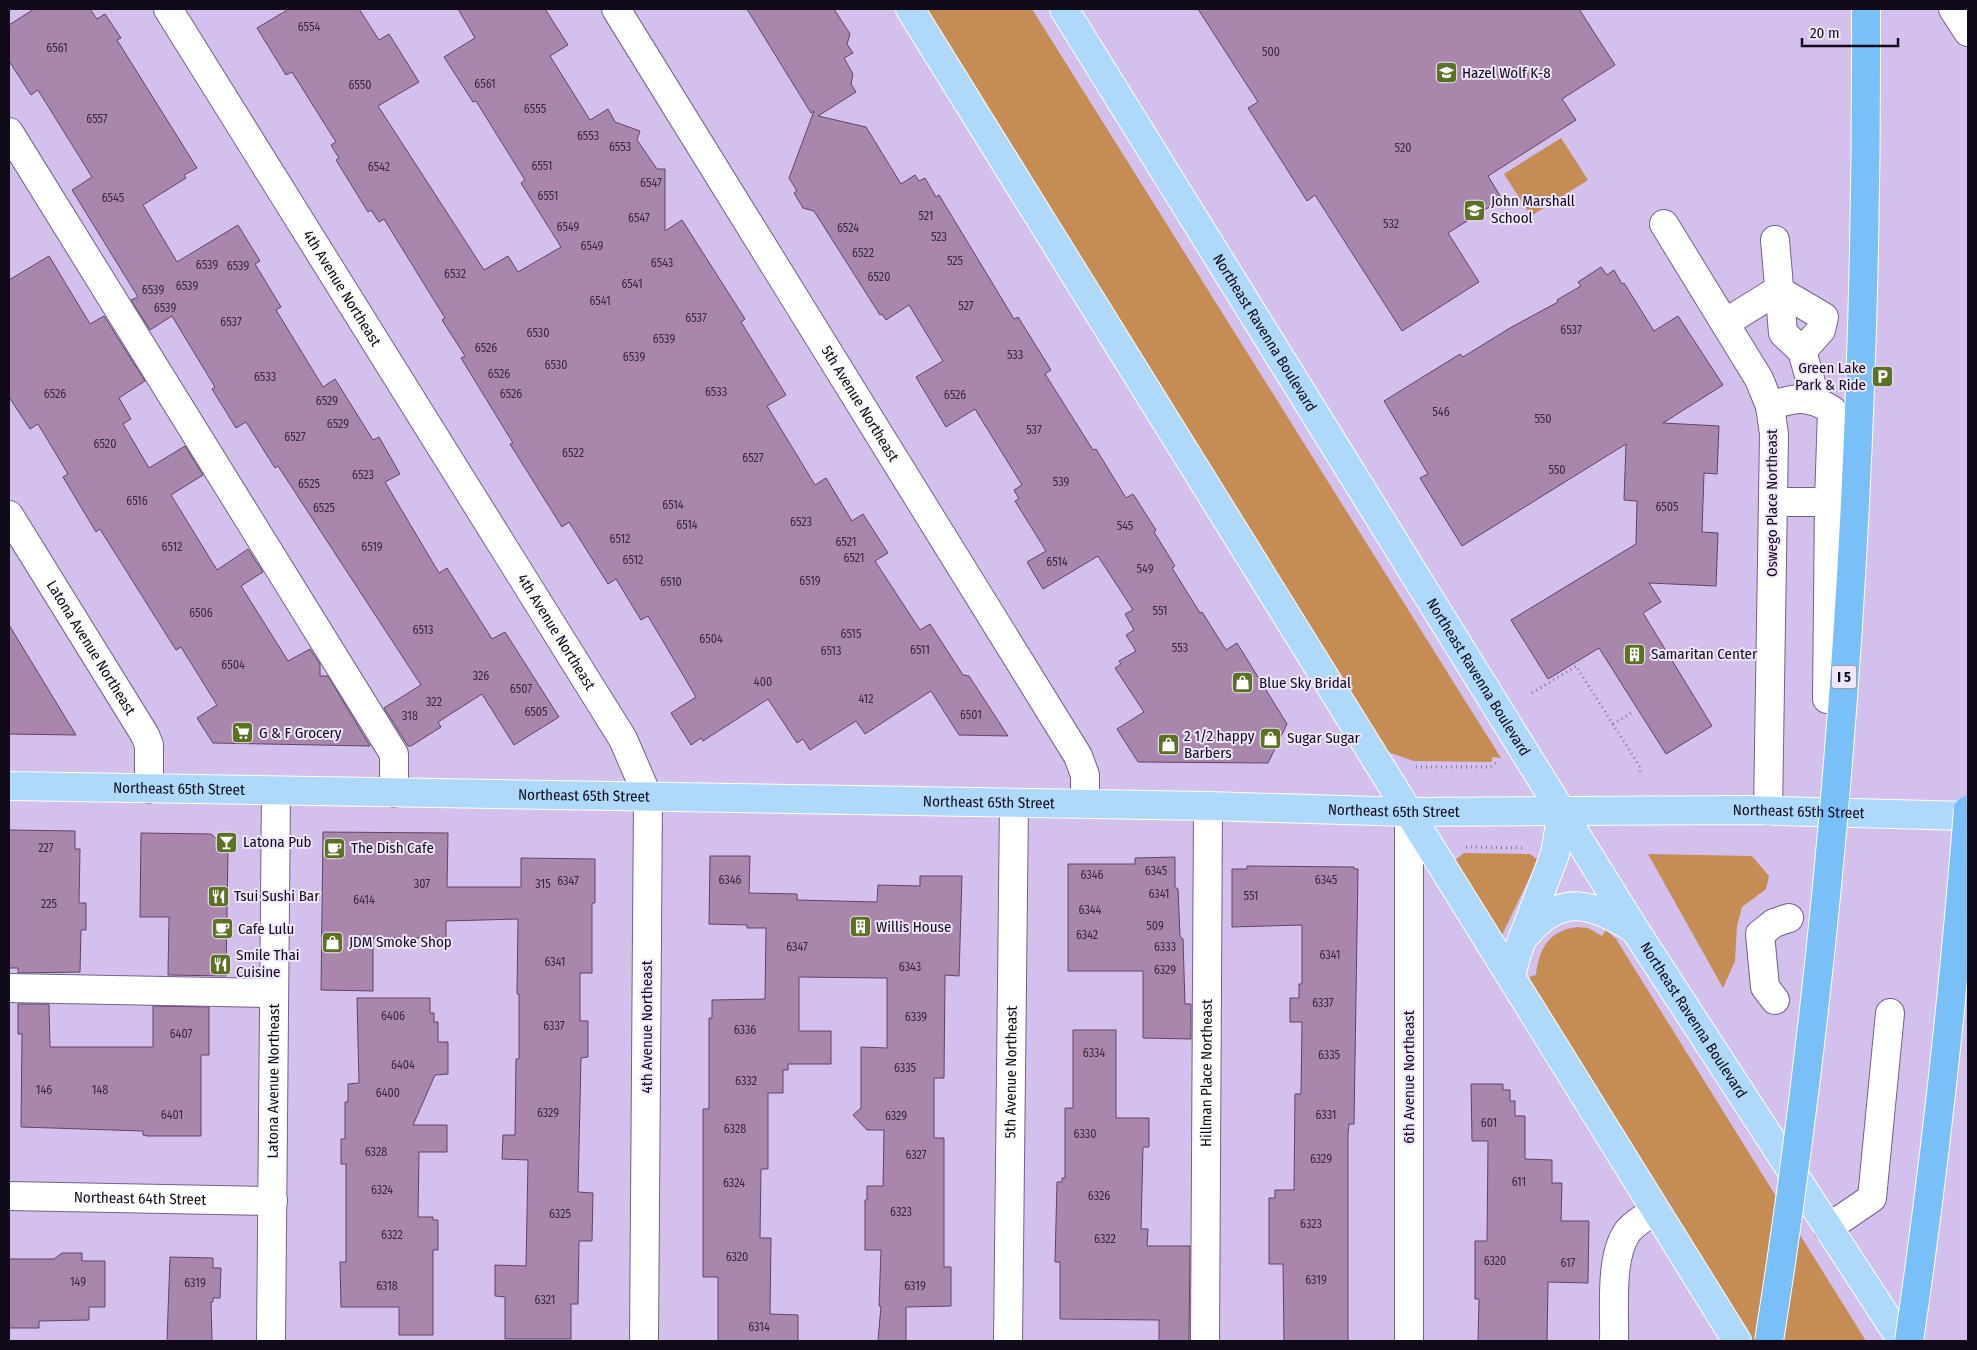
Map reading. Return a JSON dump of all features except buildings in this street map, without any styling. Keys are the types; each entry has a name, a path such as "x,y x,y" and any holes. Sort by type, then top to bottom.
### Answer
{"highway":[{"name":"I 5","path":"1770,1341 1812,1018 1842,701 1852,556 1859,402 1864,237 1866,9"},
{"path":"1910,1341 1950,1012 1968,810"}],"main road":[{"path":"910,9 1737,1341"},
{"name":"Northeast Ravenna Boulevard","path":"1064,9 1635,930 1902,1341"},
{"name":"Northeast 65th Street","path":"9,786 1208,806 1409,812 1768,811 1968,816"},
{"path":"1511,976 1555,854 1562,812"},
{"path":"1524,936 1538,921 1556,910 1576,906 1596,909 1635,930"}],"street":[{"name":"4th Avenue Northeast","path":"168,9 627,746 648,797 644,1341"},
{"name":"5th Avenue Northeast","path":"616,9 1078,756 1085,775 1085,804"},
{"path":"1953,9 1968,32"},
{"path":"9,132 394,754 394,793"},
{"name":"Oswego Place Northeast","path":"1664,224 1759,379 1770,406 1774,434 1768,811"},
{"path":"1775,240 1783,333 1802,351 1824,405 1828,502 1827,698"},
{"path":"1725,322 1778,290"},
{"path":"1778,290 1824,317 1821,330 1802,351"},
{"path":"1770,406 1791,399 1824,405"},
{"path":"1773,502 1828,502"},
{"name":"Latona Avenue Northeast","path":"9,516 145,735 150,754 149,789"},
{"name":"Latona Avenue Northeast","path":"271,1341 276,791"},
{"name":"5th Avenue Northeast","path":"1008,1341 1014,803"},
{"name":"Hillman Place Northeast","path":"1205,1341 1208,806"},
{"name":"6th Avenue Northeast","path":"1409,812 1410,1341"},
{"path":"1775,1000 1765,987 1760,934 1774,924 1789,918"},
{"path":"9,988 274,993"},
{"path":"1828,1228 1872,1198 1890,1013"},
{"name":"Northeast 64th Street","path":"9,1196 273,1201"},
{"path":"1614,1341 1616,1274 1621,1244 1629,1231 1640,1220 1656,1210"}],"path":[{"path":"1532,693 1576,666 1640,767 1640,772"},
{"path":"1613,724 1631,713"},
{"path":"1409,766 1490,767 1496,762 1502,762"},
{"path":"1460,847 1530,848"}],"shaded area":[{"path":"918,9 1032,9 1501,758 1492,757 1492,762 1414,761 1382,750"},
{"path":"1561,138 1588,180 1531,216 1504,174"},
{"path":"1464,853 1530,854 1538,860 1501,937 1455,860"},
{"path":"1648,854 1752,856 1769,876 1766,889 1742,907 1737,926 1735,961 1723,988"},
{"path":"1577,927 1588,928 1602,936 1606,930 1616,939 1866,1341 1752,1341 1532,989 1529,977 1536,975 1537,965 1547,942 1559,932"}],"place":[{"name":"Hazel Wolf K-8","path":"1446,73"},
{"name":"John Marshall School","path":"1475,210"},
{"name":"Green Lake Park & Ride","path":"1882,377"},
{"name":"Samaritan Center","path":"1635,654"},
{"name":"Blue Sky Bridal","path":"1243,683"},
{"name":"G & F Grocery","path":"243,733"},
{"name":"Sugar Sugar","path":"1271,738"},
{"name":"2 1/2 happy Barbers","path":"1168,745"},
{"name":"Latona Pub","path":"227,842"},
{"name":"The Dish Cafe","path":"335,848"},
{"name":"Tsui Sushi Bar","path":"218,896"},
{"name":"Willis House","path":"860,927"},
{"name":"Cafe Lulu","path":"222,929"},
{"name":"JDM Smoke Shop","path":"333,942"},
{"name":"Smile Thai Cuisine","path":"220,964"}]}
